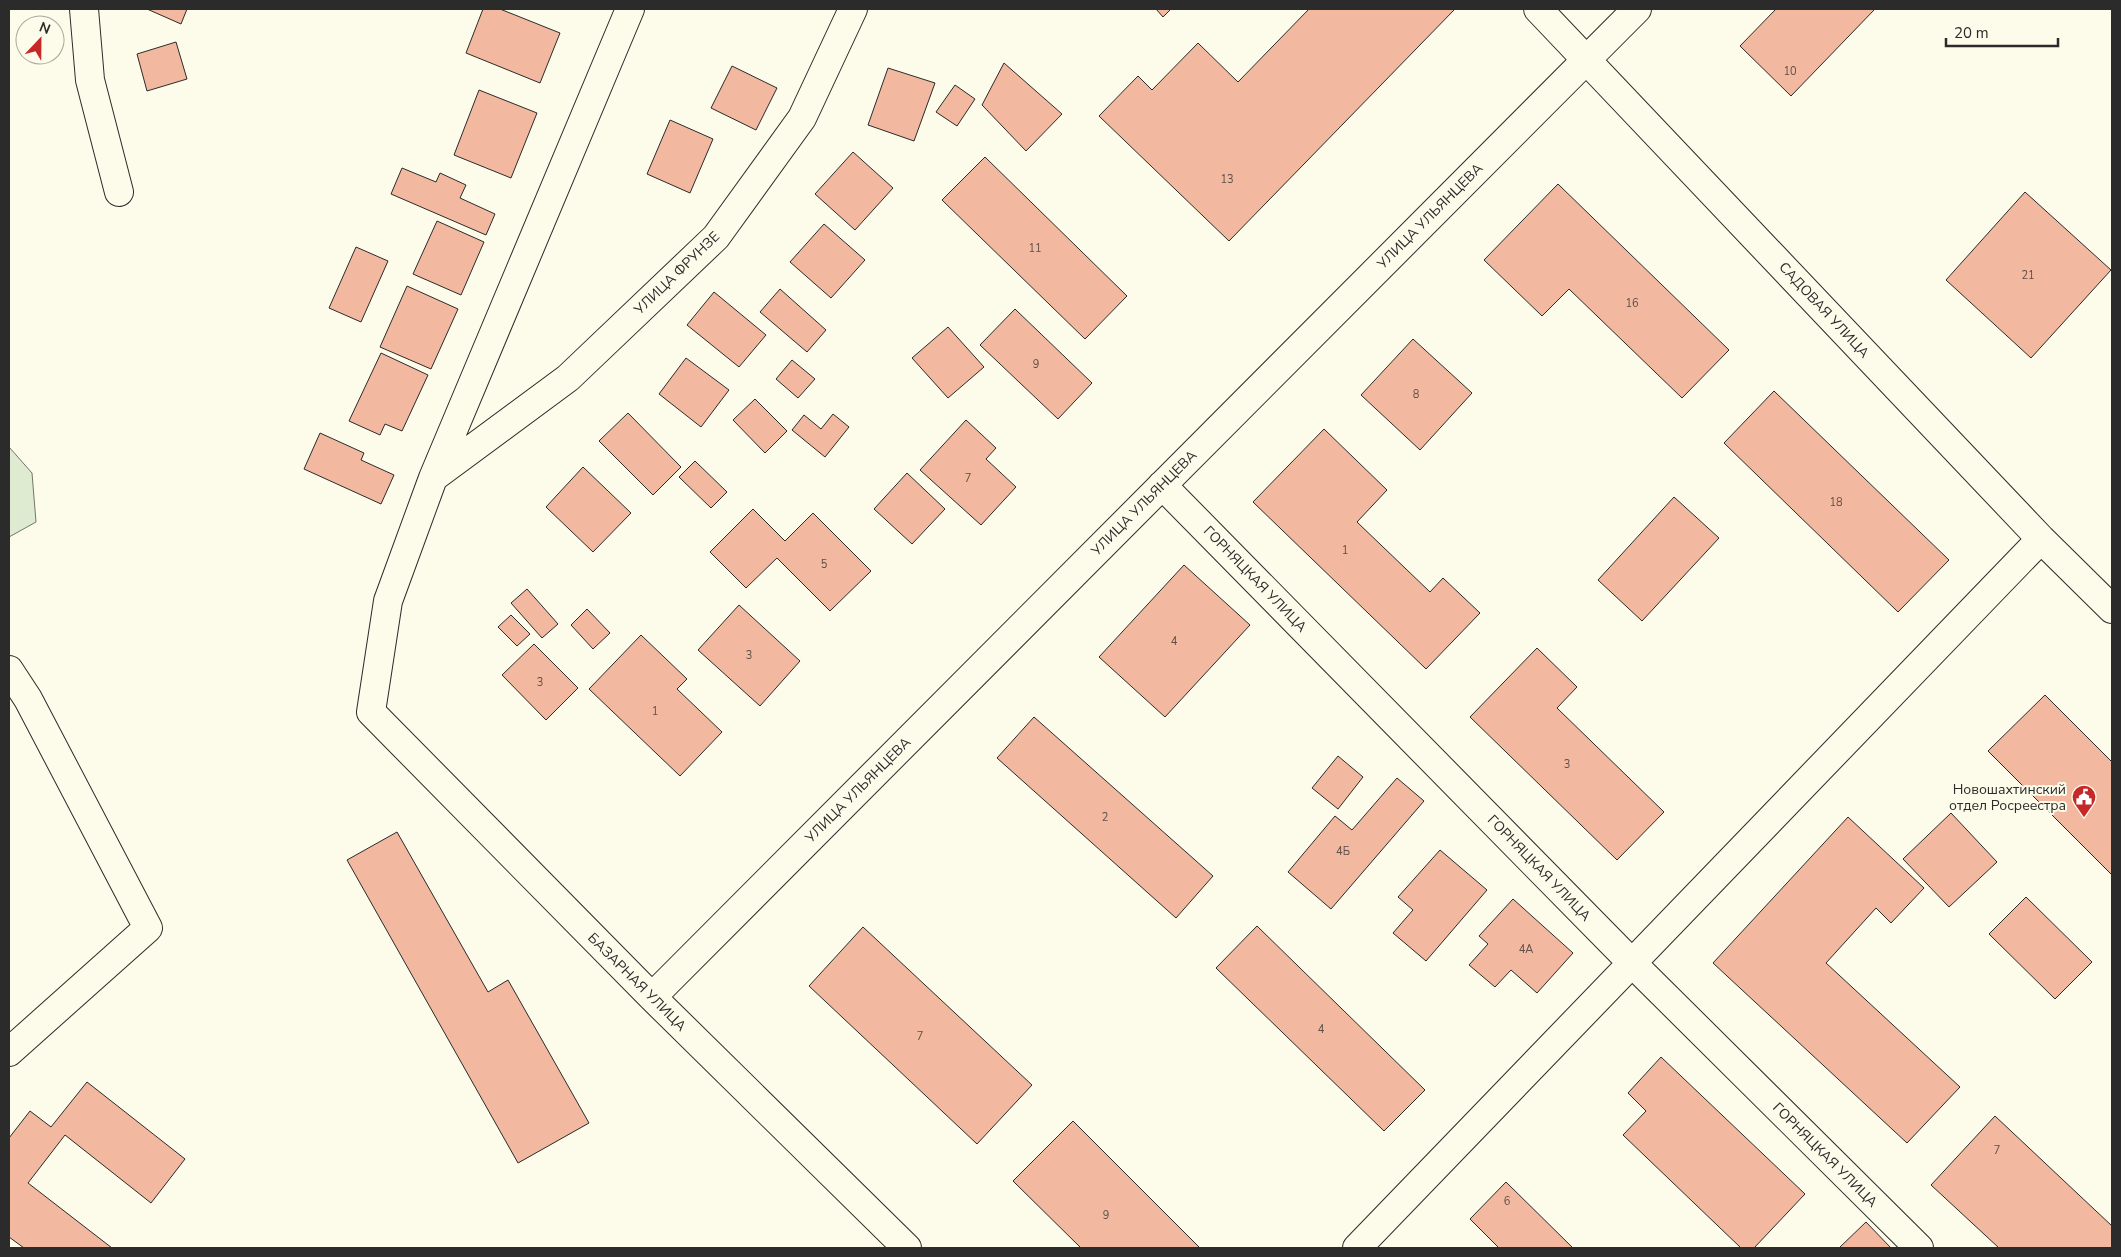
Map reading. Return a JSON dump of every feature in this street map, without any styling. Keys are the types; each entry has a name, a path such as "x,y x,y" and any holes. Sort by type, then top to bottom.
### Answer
{"street":[{"path":"84,9 90,80 119,192"},
{"path":"433,478 630,9"},
{"name":"УЛИЦА ФРУНЗЕ","path":"433,478 568,378 716,237 802,118 852,9"},
{"name":"САДОВАЯ УЛИЦА","path":"1538,9 2041,539 2112,609"},
{"name":"УЛИЦА УЛЬЯНЦЕВА","path":"652,997 1637,9"},
{"name":"БАЗАРНАЯ УЛИЦА","path":"433,478 388,601 371,712 652,997 907,1248"},
{"name":"ГОРНЯЦКАЯ УЛИЦА","path":"1162,485 1632,964 1919,1248"},
{"path":"1357,1248 2041,539"},
{"path":"9,670 28,699 148,928 9,1052"}],"green space":[{"path":"9,447 32,473 36,522 9,537"}],"building":[{"path":"147,9 187,9 181,24"},
{"path":"483,9 500,9 560,33 540,83 466,53"},
{"path":"1156,9 1171,9 1163,17"},
{"path":"1309,9 1455,9 1229,241 1099,116 1138,76 1152,90 1198,43 1238,82"},
{"path":"1776,9 1875,9 1791,96 1740,46"},
{"path":"176,42 187,79 147,91 137,54"},
{"path":"1004,63 1062,114 1026,151 982,105"},
{"path":"732,66 777,88 756,130 711,108"},
{"path":"888,68 935,83 914,141 868,125"},
{"path":"955,85 975,99 957,126 936,112"},
{"path":"479,90 537,113 511,178 454,155"},
{"path":"670,120 713,139 690,193 647,174"},
{"path":"853,152 893,188 855,230 815,194"},
{"path":"985,157 1127,296 1085,339 942,200"},
{"path":"402,168 436,182 440,173 466,185 460,198 495,214 486,235 391,194"},
{"path":"1558,184 1729,350 1682,398 1569,289 1542,316 1484,260"},
{"path":"2025,192 2111,270 2031,358 1946,280"},
{"path":"437,221 484,242 461,295 413,274"},
{"path":"824,224 865,260 831,298 790,262"},
{"path":"356,247 388,261 361,322 329,308"},
{"path":"407,286 458,309 431,369 380,347"},
{"path":"780,289 826,330 807,352 760,312"},
{"path":"714,292 766,335 739,367 687,325"},
{"path":"1015,309 1092,383 1058,419 980,345"},
{"path":"948,327 984,367 948,398 912,358"},
{"path":"1413,339 1472,393 1420,450 1361,395"},
{"path":"381,353 428,375 402,431 385,424 380,435 349,421"},
{"path":"686,358 729,390 701,427 659,394"},
{"path":"792,360 815,379 798,398 776,379"},
{"path":"1774,391 1949,560 1898,612 1724,443"},
{"path":"755,399 787,431 765,453 733,420"},
{"path":"628,413 681,467 653,495 599,441"},
{"path":"833,414 849,427 825,457 792,430 804,415 821,429"},
{"path":"966,420 996,448 986,459 1016,487 981,525 920,470"},
{"path":"1324,429 1387,490 1357,522 1430,592 1443,578 1480,613 1426,669 1253,502"},
{"path":"320,433 364,453 361,460 394,475 381,504 304,469"},
{"path":"695,461 727,492 711,508 679,477"},
{"path":"583,467 631,513 593,552 546,507"},
{"path":"907,473 945,509 912,544 874,509"},
{"path":"1674,497 1719,538 1642,621 1598,580"},
{"path":"753,509 785,541 813,513 871,571 830,611 777,558 746,588 710,552"},
{"path":"1184,565 1250,625 1165,717 1099,657"},
{"path":"527,589 558,624 542,638 511,603"},
{"path":"739,605 800,661 760,706 698,650"},
{"path":"587,609 610,633 593,649 571,625"},
{"path":"511,615 530,634 517,646 498,627"},
{"path":"641,635 687,679 677,689 722,732 680,776 589,689"},
{"path":"534,644 578,688 546,720 502,675"},
{"path":"1537,648 1577,687 1557,708 1664,812 1617,860 1470,717"},
{"name":"Новошахтинский отдел Росреестра","path":"2045,695 2112,762 2112,875 1988,751"},
{"path":"1034,717 1213,876 1176,918 997,758"},
{"path":"1338,756 1363,777 1338,809 1312,788"},
{"path":"1397,778 1424,801 1331,909 1288,872 1335,816 1352,830"},
{"path":"1951,813 1997,862 1949,907 1903,859"},
{"path":"1848,817 1924,888 1891,923 1876,908 1826,963 1960,1087 1907,1143 1713,963"},
{"path":"397,832 488,992 508,980 589,1123 518,1163 347,860"},
{"path":"1440,850 1487,890 1426,961 1393,933 1413,910 1398,897"},
{"path":"2026,897 2092,962 2055,999 1989,934"},
{"path":"1513,899 1573,953 1537,993 1511,970 1495,987 1469,965 1488,944 1479,936"},
{"path":"1257,926 1425,1090 1384,1131 1216,968"},
{"path":"863,927 1032,1085 977,1144 809,986"},
{"path":"1661,1057 1805,1194 1754,1248 1741,1248 1623,1135 1646,1111 1628,1093"},
{"path":"87,1082 185,1159 151,1203 65,1135 28,1183 112,1248 24,1248 9,1237 9,1138 30,1111 51,1127"},
{"path":"1995,1116 2112,1226 2112,1248 1999,1248 1931,1185"},
{"path":"1073,1121 1200,1248 1081,1248 1013,1181"},
{"path":"1506,1182 1573,1248 1499,1248 1470,1219"},
{"path":"1866,1222 1891,1248 1839,1248"}],"place":[{"name":"Новошахтинский отдел Росреестра","path":"2084,818"}]}
